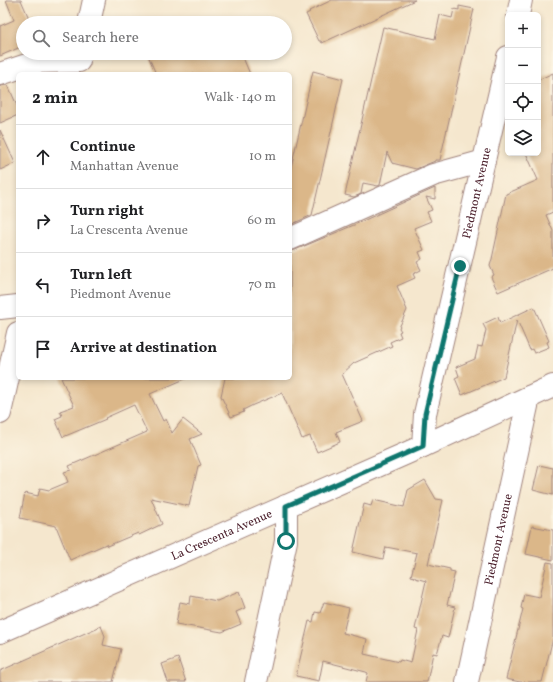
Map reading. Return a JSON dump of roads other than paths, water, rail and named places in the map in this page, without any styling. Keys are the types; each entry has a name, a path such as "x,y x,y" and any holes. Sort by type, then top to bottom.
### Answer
{"street":[{"path":"91,16 94,0"},
{"path":"519,12 521,0"},
{"path":"0,74 36,62 79,63"},
{"name":"Piedmont Avenue","path":"423,446 425,414 505,70"},
{"path":"292,238 433,175 484,161"},
{"path":"0,308 16,306"},
{"path":"0,413 16,342"},
{"name":"La Crescenta Avenue","path":"0,632 423,446 553,386"},
{"name":"Piedmont Avenue","path":"466,682 529,397"},
{"path":"256,682 286,541 286,506"}]}
